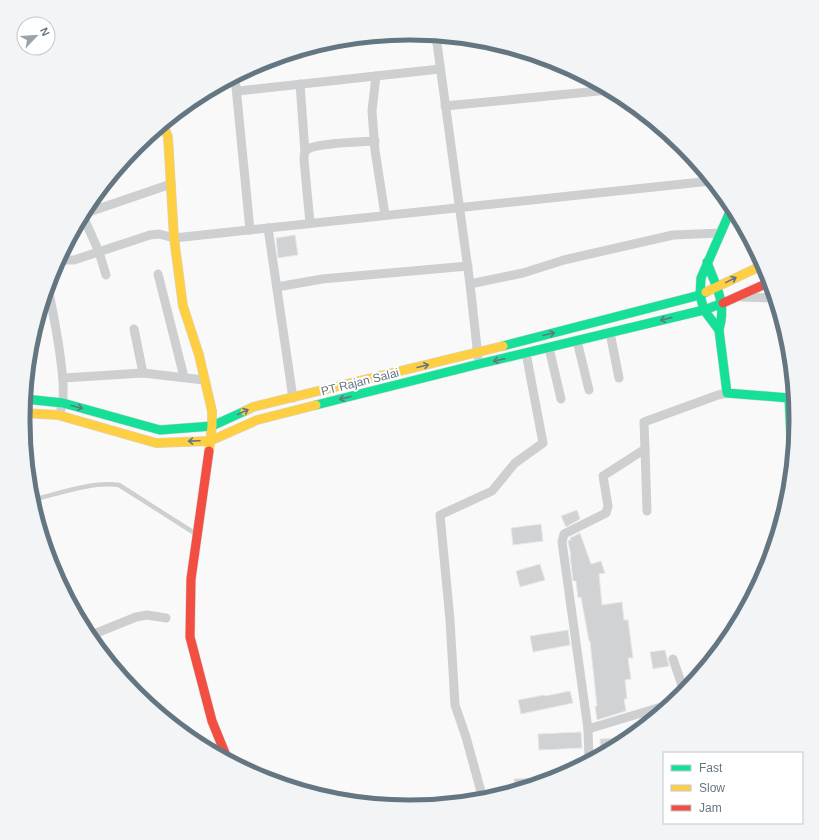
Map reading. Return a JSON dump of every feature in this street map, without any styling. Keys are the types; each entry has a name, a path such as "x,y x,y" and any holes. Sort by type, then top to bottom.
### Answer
{"main road":[{"path":"165,130 168,138 174,238 183,306 199,355 212,411 212,426 191,579 190,638 212,721 224,751"},
{"path":"719,330 704,310 700,295 701,278 729,215"},
{"path":"707,262 723,303 723,319 719,330 727,393 788,398"},
{"name":"PT Rajan Salai","path":"31,400 63,403 160,430 212,426 252,407 477,353 700,295 757,268"},
{"name":"PT Rajan Salai","path":"30,413 58,415 156,442 210,441 257,420 479,364 526,354 704,310 764,285"},
{"path":"362,381 362,393"}],"street":[{"path":"436,41 468,266 479,364"},
{"path":"238,91 440,69"},
{"path":"376,76 372,111 375,150 385,215"},
{"path":"237,83 250,230"},
{"path":"300,84 305,152 304,160 310,224"},
{"path":"445,106 598,91"},
{"path":"305,152 308,149 321,146 375,141"},
{"path":"66,260 74,260 150,235 159,234 174,238 705,182"},
{"path":"92,212 171,184"},
{"path":"86,222 99,252 106,275"},
{"path":"268,228 293,398"},
{"path":"470,284 523,273 564,260 673,235 721,233"},
{"path":"277,287 322,279 468,266"},
{"path":"158,274 184,377"},
{"path":"738,297 769,298"},
{"path":"50,299 63,378 63,403 58,415"},
{"path":"134,329 143,372"},
{"path":"610,333 619,378"},
{"path":"577,341 588,390"},
{"path":"549,348 561,398"},
{"path":"481,792 466,737 455,705 450,620 440,515 492,491 515,463 543,443 526,354"},
{"path":"63,378 143,372 204,380"},
{"path":"647,511 644,422 727,393"},
{"path":"589,754 588,729 562,542 564,534 606,513 608,506 603,476 645,449"},
{"path":"96,633 136,617 147,615 166,618"},
{"path":"673,659 682,684"},
{"path":"588,729 656,709"}],"lane":[{"path":"38,499 98,484 119,485 197,535"}],"building":[{"path":"295,235 298,255 278,258 276,238"},
{"path":"577,510 580,519 566,527 561,516"},
{"path":"541,524 543,541 513,545 511,528"},
{"path":"580,533 591,564 601,561 605,573 599,574 602,605 622,602 624,620 628,620 633,658 628,658 631,679 625,680 627,699 624,699 626,711 597,720 595,706 597,706 590,641 581,597 578,598 576,581 573,581 571,555 568,542 571,540 570,538"},
{"path":"540,564 545,580 520,587 516,571"},
{"path":"568,630 570,645 533,652 530,636"},
{"path":"665,650 669,666 653,669 650,652"},
{"path":"570,691 573,703 521,714 518,700"},
{"path":"581,732 582,748 539,750 538,734"},
{"path":"617,738 601,748 600,739"},
{"path":"535,778 515,785 514,779"}],"traffic: fast":[{"path":"729,215 701,278 700,295 704,310 719,330 727,393 788,398"},
{"path":"707,262 717,287 721,303 722,311 719,330"},
{"path":"503,346 700,295 706,292"},
{"path":"316,405 704,310 723,303"},
{"path":"31,400 63,403 160,430 212,426 245,411"}],"traffic: slow":[{"path":"165,130 168,137 174,238 183,306 199,355 212,411 209,451"},
{"path":"706,292 757,268"},
{"path":"245,411 253,407 503,346"},
{"path":"30,413 58,415 156,443 210,441 257,420 316,405"}],"traffic: jam":[{"path":"723,303 764,285"},
{"path":"209,451 191,579 190,637 212,721 224,751"}]}
